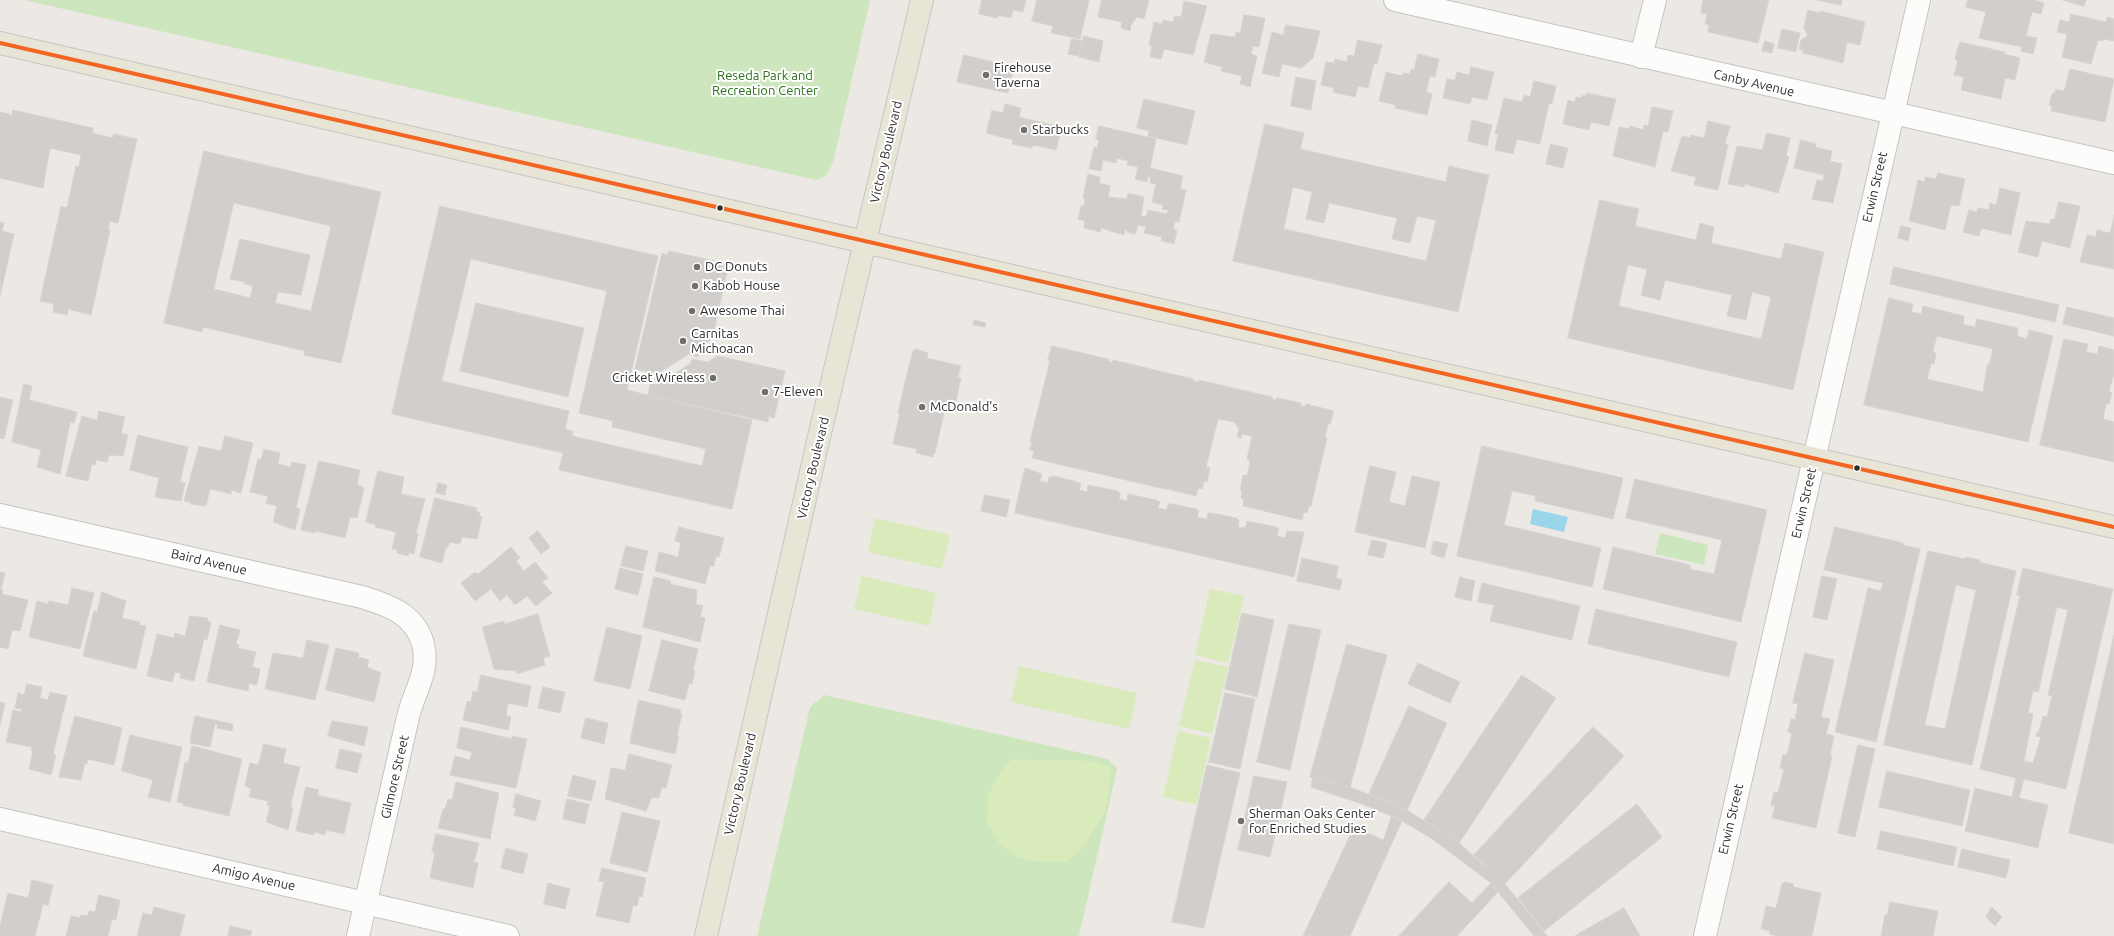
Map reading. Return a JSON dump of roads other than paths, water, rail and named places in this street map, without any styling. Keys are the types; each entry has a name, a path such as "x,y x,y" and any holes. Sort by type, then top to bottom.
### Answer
{"main road":[{"name":"Victory Boulevard","path":"706,936 865,241 922,0"},
{"path":"0,43 2114,527"}],"street":[{"name":"Canby Avenue","path":"1395,0 1892,114 2114,163"},
{"path":"1642,57 1655,0"},
{"name":"Erwin Street","path":"1705,936 1919,0"},
{"name":"Baird Avenue","path":"0,515 362,597 385,604 412,621"},
{"name":"Gilmore Street","path":"358,936 410,712 424,671 423,644 412,621"},
{"name":"Amigo Avenue","path":"0,819 366,902 508,936"}],"water":[{"path":"1533,509 1568,517 1564,532 1530,524"}],"place":[{"name":"Firehouse Taverna","path":"986,75"},
{"name":"Starbucks","path":"1024,130"},
{"name":"DC Donuts","path":"697,267"},
{"name":"Kabob House","path":"695,286"},
{"name":"Awesome Thai","path":"692,311"},
{"name":"Carnitas Michoacan","path":"683,341"},
{"name":"Cricket Wireless","path":"713,378"},
{"name":"7-Eleven","path":"765,392"},
{"name":"McDonald's","path":"922,407"},
{"name":"Sherman Oaks Center for Enriched Studies","path":"1241,821"}],"park label":[{"name":"Reseda Park and Recreation Center","path":"765,84"}]}
